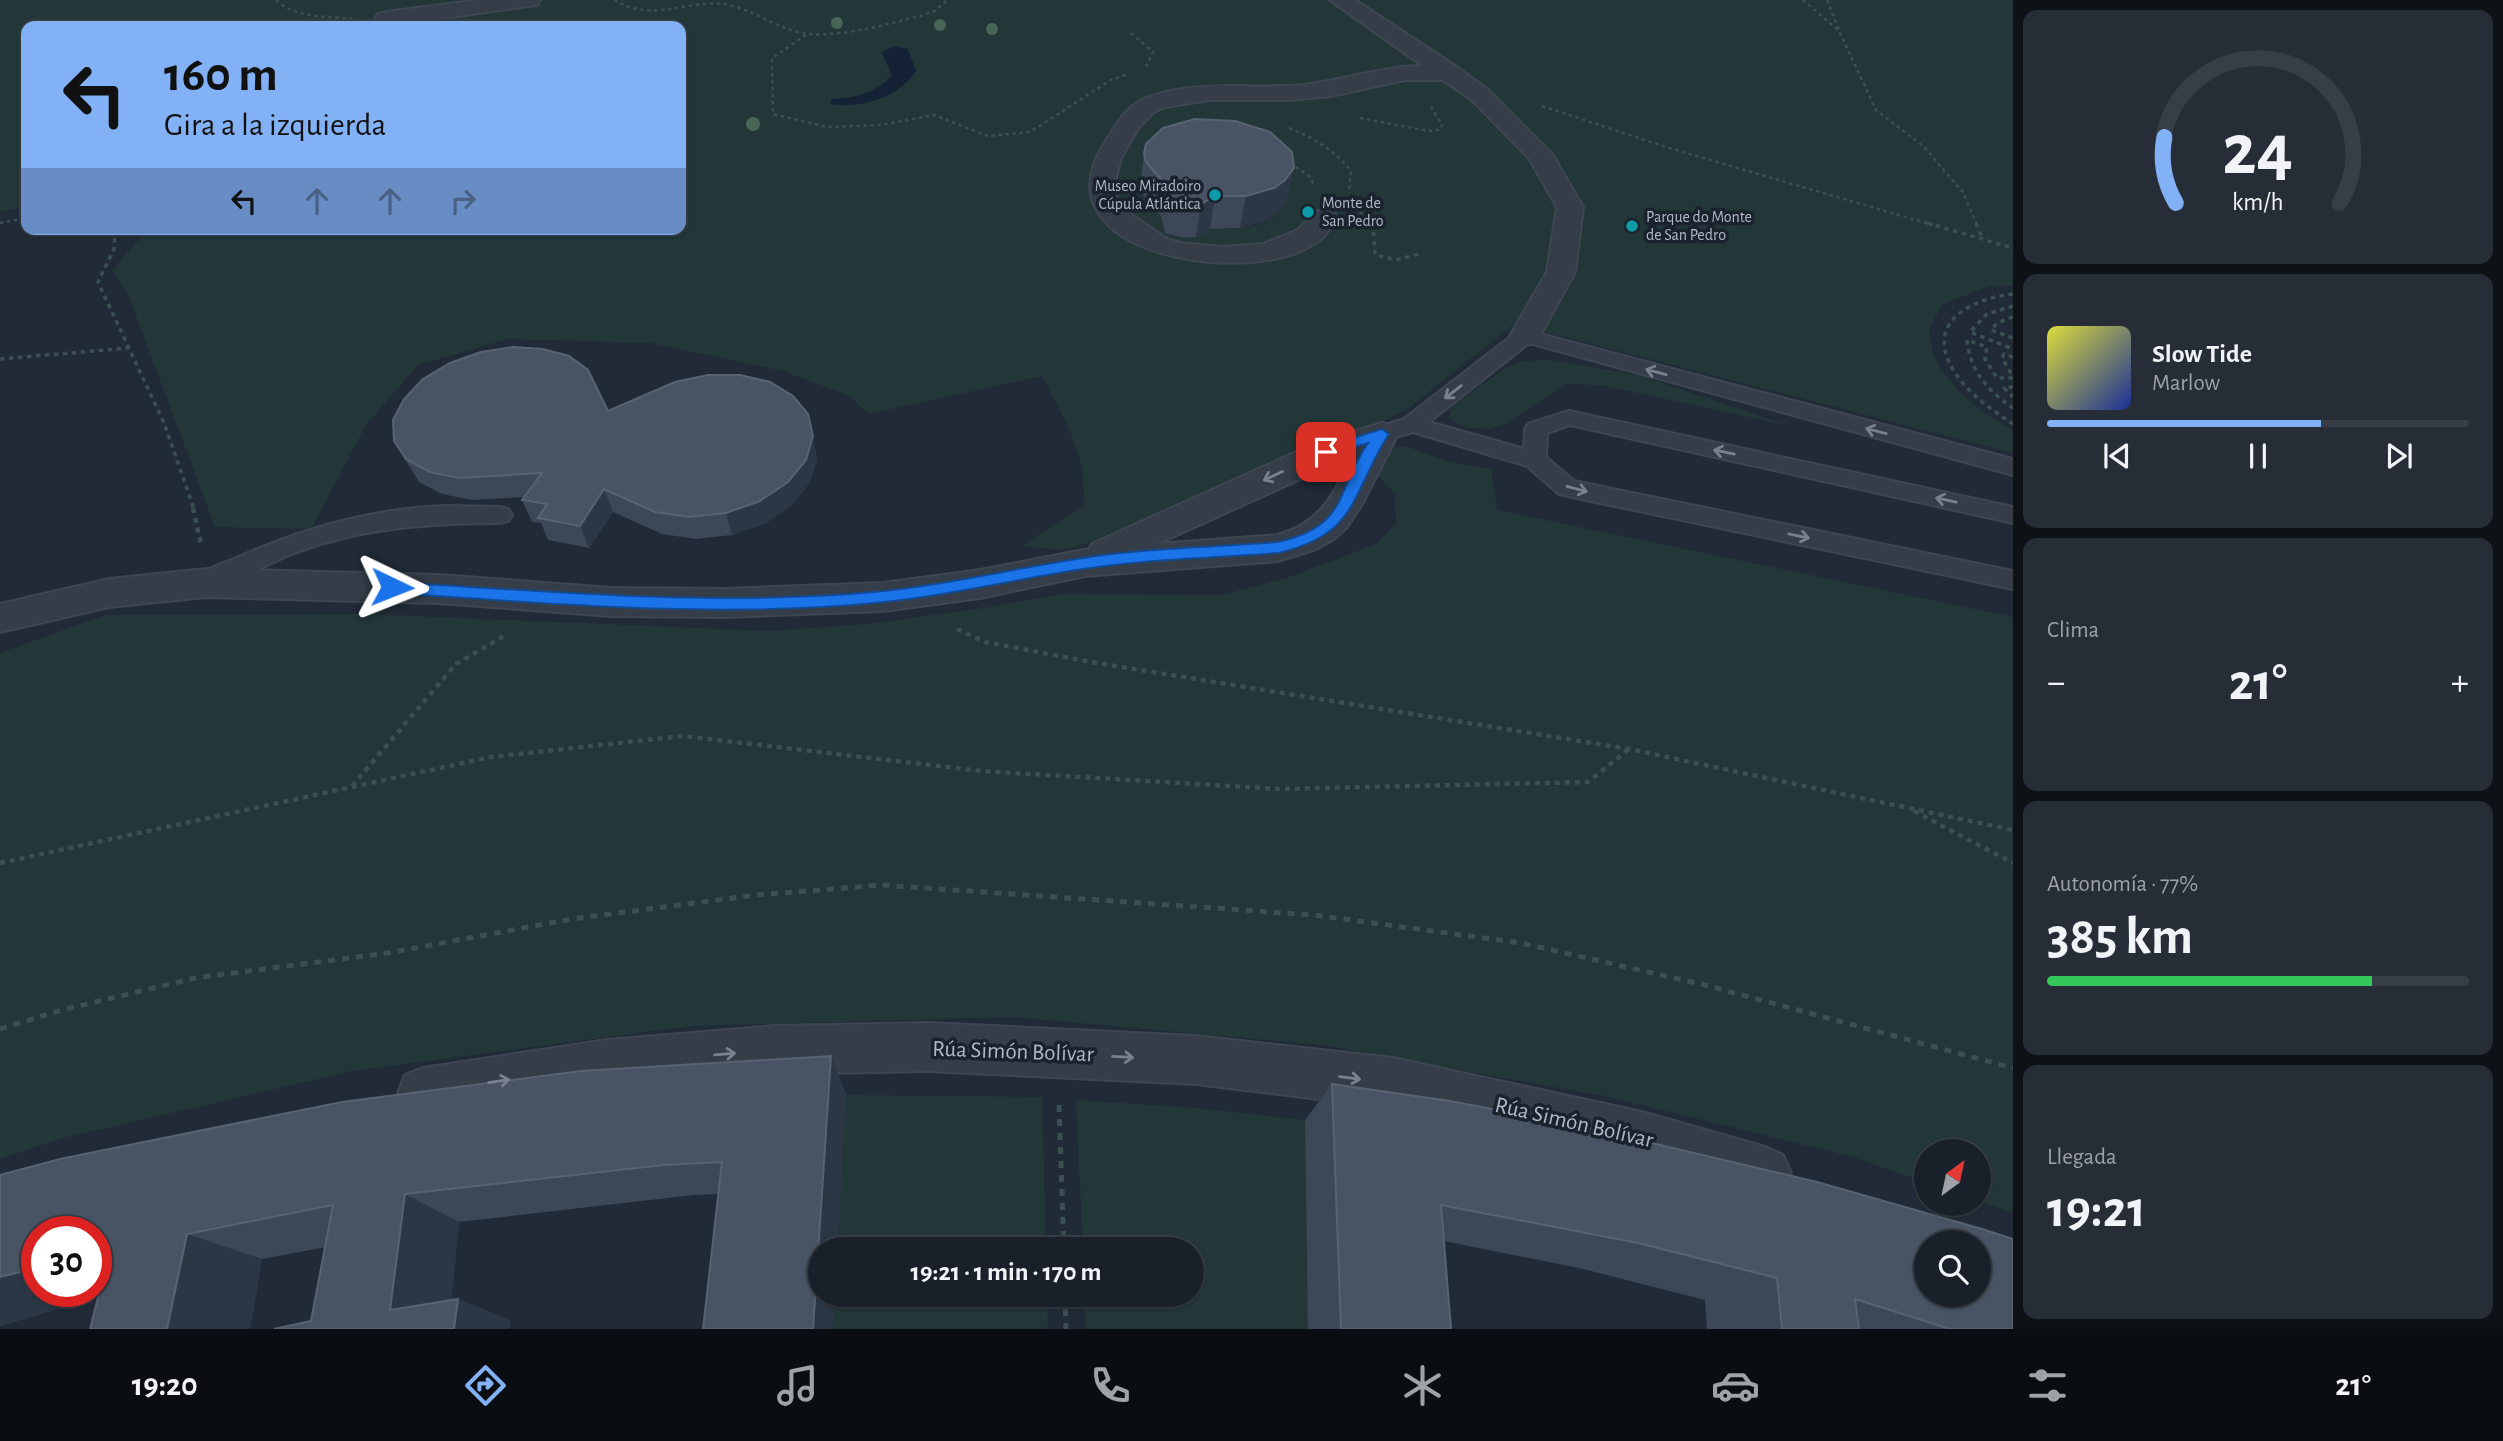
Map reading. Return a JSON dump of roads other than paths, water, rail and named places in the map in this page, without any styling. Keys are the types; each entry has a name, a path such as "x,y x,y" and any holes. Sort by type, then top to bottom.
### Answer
{"street":[{"path":"386,19 529,0"},
{"path":"1341,0 1479,94 1539,155 1570,207 1561,272 1525,336"},
{"path":"1324,218 1308,236 1288,246 1263,252 1222,255 1178,251 1157,245 1123,222 1103,197 1101,184 1108,158 1128,124 1145,107 1160,101 1209,93 1290,93 1331,89 1405,73 1450,73"},
{"path":"1084,563 1326,452 1397,429"},
{"path":"0,618 108,593 206,583 323,584 611,602 725,603 883,597 981,584 1084,563 1278,548 1302,542 1335,521 1348,502 1367,454 1397,429"},
{"name":"Rúa Simón Bolívar","path":"379,1101 607,1064 775,1050 928,1048 1196,1060 1393,1083 1643,1138 1810,1186"}],"lane":[{"path":"1397,429 1525,336 2013,467"},
{"path":"1535,460 1536,429 1569,418 2013,515"},
{"path":"1397,429 1535,460 1567,488 2013,580"},
{"path":"206,583 255,557 352,526 431,515 500,515"}],"water":[{"path":"895,46 908,49 916,71 908,80 889,95 877,100 854,105 830,104 832,99 865,93 886,81 892,75 881,52"}],"place":[{"name":"Museo Miradoiro Cúpula Atlántica","path":"1215,195"},
{"name":"Monte de San Pedro","path":"1308,212"},
{"name":"Parque do Monte de San Pedro","path":"1632,226"}]}
